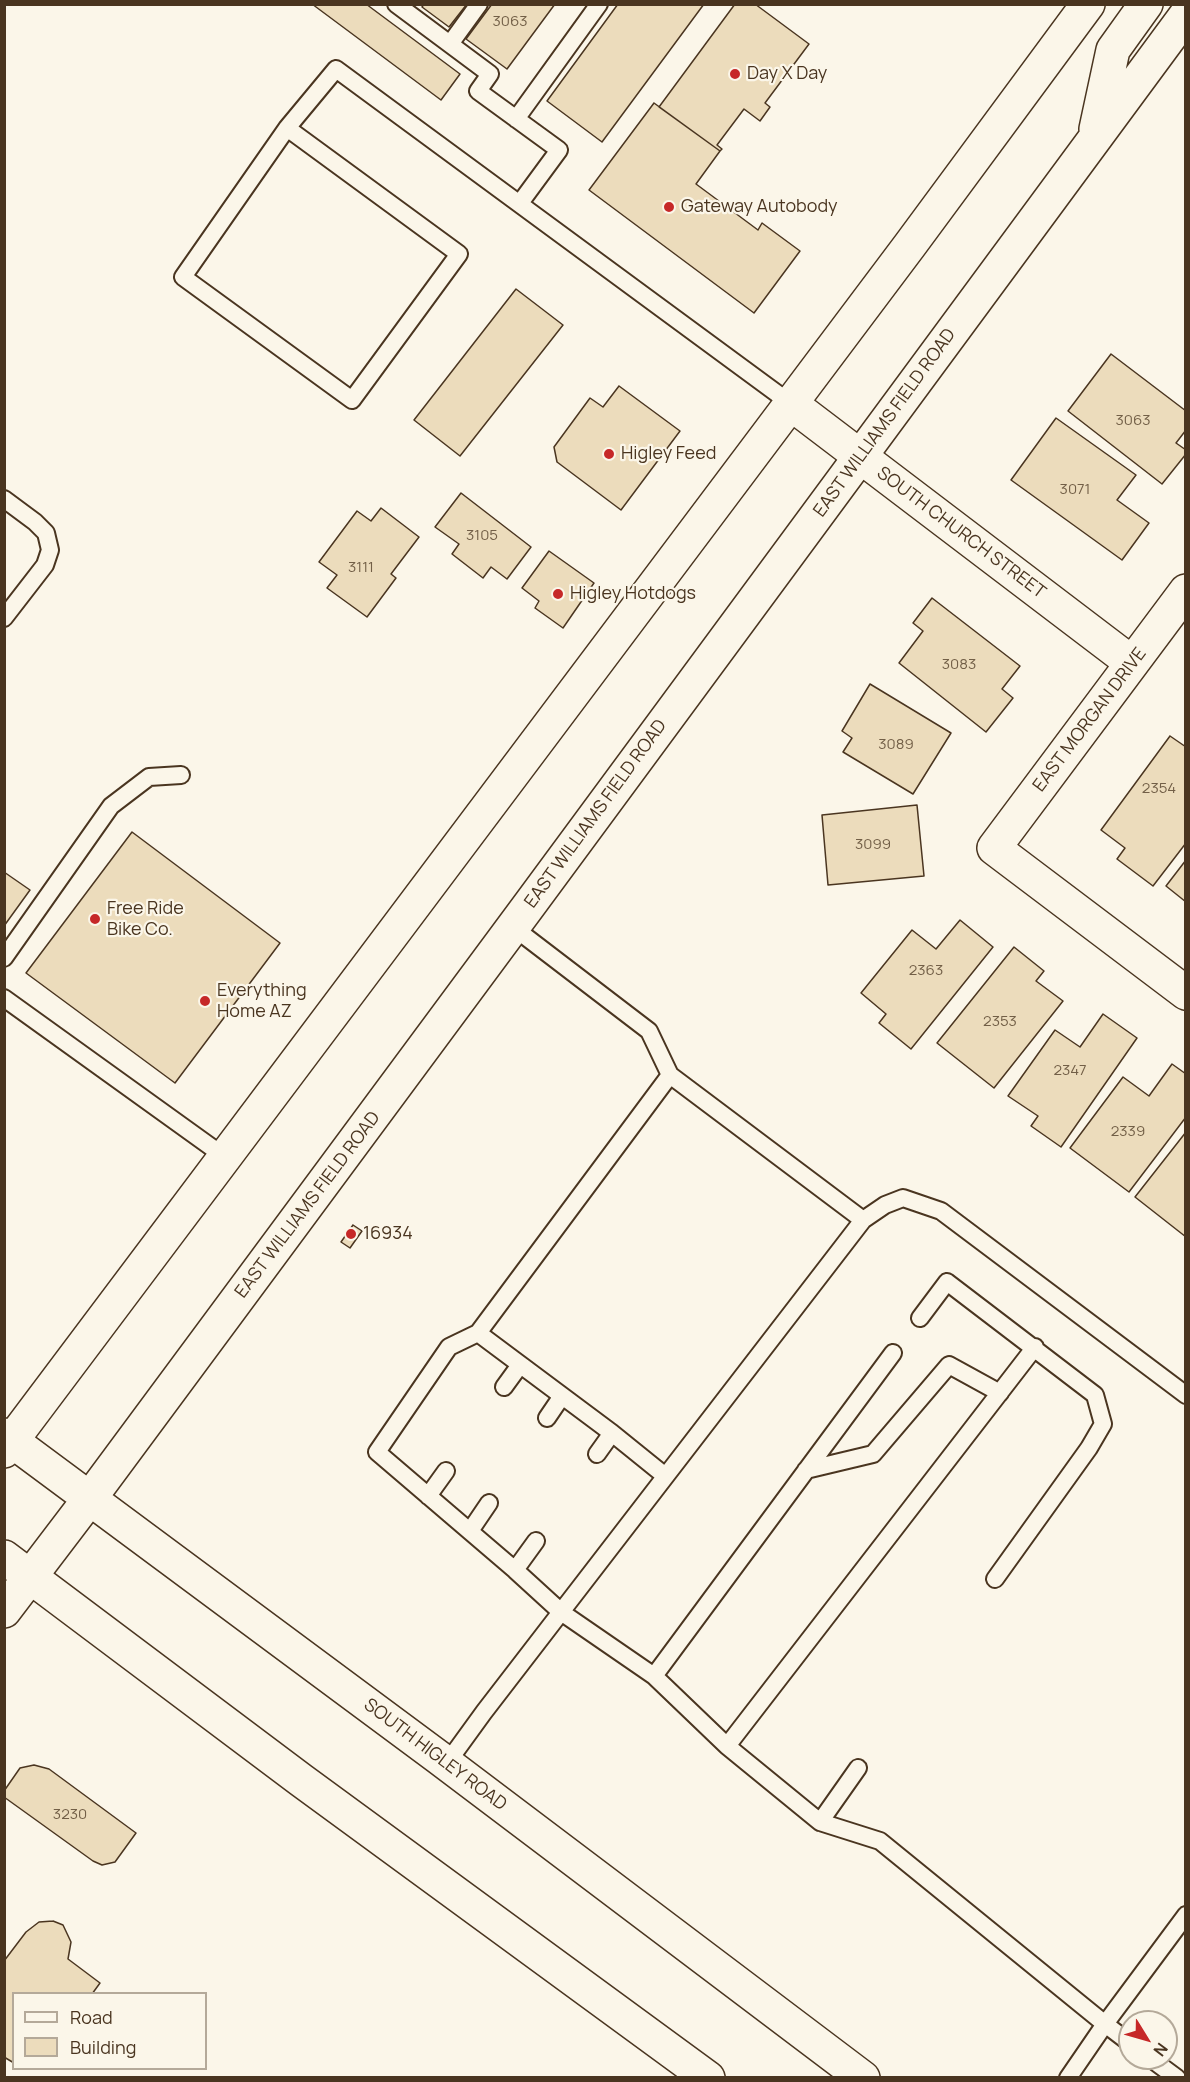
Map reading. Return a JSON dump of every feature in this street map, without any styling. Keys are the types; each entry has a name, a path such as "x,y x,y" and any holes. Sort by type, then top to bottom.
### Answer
{"main road":[{"path":"7,1442 225,1157 1088,4"},
{"path":"1094,140 1113,50 1146,4"},
{"name":"EAST WILLIAMS FIELD ROAD","path":"4,1611 513,927 1185,15"},
{"name":"SOUTH CHURCH STREET","path":"790,403 1132,663"},
{"name":"EAST MORGAN DRIVE","path":"1185,591 994,848 1185,993"},
{"name":"SOUTH HIGLEY ROAD","path":"7,1442 90,1498 447,1763 863,2078"},
{"path":"4,1557 301,1780 708,2078"}],"lane":[{"path":"450,44 479,4"},
{"path":"516,119 599,4"},
{"path":"405,7 490,74 478,91 559,150 519,203"},
{"path":"287,128 459,254 352,400 183,277 287,128 336,69 790,403"},
{"path":"4,499 46,533 50,550 45,566 4,618"},
{"path":"4,958 111,806 149,777 181,775"},
{"path":"513,927 649,1031 670,1075 863,1220"},
{"path":"4,998 225,1157"},
{"path":"670,1075 478,1333 448,1347 377,1452 561,1612 654,1676 727,1746 820,1822 880,1841 1118,2034"},
{"path":"447,1763 664,1475 863,1220 885,1204 903,1198 941,1211 1185,1395"},
{"path":"920,1318 946,1282 1035,1347 1095,1395 1103,1424 1089,1448 995,1579"},
{"path":"478,1333 612,1433 664,1475"},
{"path":"727,1746 1035,1347"},
{"path":"654,1676 893,1353"},
{"path":"504,1387 520,1365"},
{"path":"806,1470 873,1454 949,1365 1000,1393"},
{"path":"547,1418 562,1396"},
{"path":"597,1454 612,1433"},
{"path":"428,1496 446,1471"},
{"path":"470,1531 489,1503"},
{"path":"515,1570 536,1541"},
{"path":"820,1822 858,1768"},
{"path":"1068,2078 1185,1915"}],"building":[{"path":"312,4 366,4 460,74 441,100"},
{"path":"424,4 467,4 449,27 422,7"},
{"path":"492,4 555,4 507,69 466,39"},
{"path":"618,4 704,4 602,142 547,101"},
{"name":"Day X Day","path":"735,4 755,4 809,44 765,103 770,107 760,121 744,109 717,145 722,149 720,151 659,107"},
{"name":"Gateway Autobody","path":"654,103 720,151 696,184 758,230 762,223 800,251 754,313 589,190"},
{"path":"516,289 563,325 460,456 414,420"},
{"path":"1111,354 1186,411 1186,430 1176,443 1186,450 1186,454 1162,484 1068,411"},
{"name":"Higley Feed","path":"619,386 680,431 621,510 557,462 554,447 590,398 603,407"},
{"path":"1056,418 1136,475 1117,500 1149,523 1122,560 1011,480"},
{"path":"461,493 531,547 507,579 491,567 483,578 452,554 459,544 435,527"},
{"path":"381,508 419,537 391,574 396,578 367,617 327,588 337,575 319,562 357,511 371,521"},
{"name":"Higley Hotdogs","path":"549,551 594,583 563,628 535,608 539,601 522,588"},
{"path":"932,598 1020,666 1002,689 1013,698 986,732 899,663 923,631 913,623"},
{"path":"870,684 951,733 913,794 843,752 852,738 842,731"},
{"path":"1170,736 1186,747 1186,843 1153,886 1117,859 1125,848 1101,830"},
{"path":"917,805 924,876 828,885 822,815"},
{"path":"132,832 280,943 175,1083 26,973"},
{"path":"1186,860 1186,902 1166,886"},
{"path":"4,872 30,890 4,926"},
{"path":"960,920 993,947 911,1049 879,1023 886,1014 861,993 912,930 936,949"},
{"path":"1014,947 1044,971 1036,981 1063,1001 994,1088 937,1043"},
{"path":"1103,1014 1137,1038 1061,1147 1031,1126 1038,1116 1008,1096 1055,1030 1080,1047"},
{"path":"1172,1064 1186,1074 1186,1117 1129,1192 1070,1148 1123,1077 1149,1096"},
{"path":"1186,1132 1186,1237 1135,1197"},
{"path":"353,1225 362,1231 350,1248 341,1242"},
{"path":"34,1765 49,1769 136,1833 115,1862 102,1865 93,1861 4,1797 4,1791 20,1768"},
{"path":"53,1921 63,1925 71,1942 68,1959 100,1983 93,1992 12,1992 12,2062 4,2057 4,1961 26,1932 39,1922"}],"place":[{"name":"Day X Day","path":"735,74"},
{"name":"Gateway Autobody","path":"669,207"},
{"name":"Higley Feed","path":"609,454"},
{"name":"Higley Hotdogs","path":"558,594"},
{"name":"Free Ride Bike Co.","path":"95,919"},
{"name":"Everything Home AZ","path":"205,1001"},
{"name":"16934","path":"351,1234"}]}
